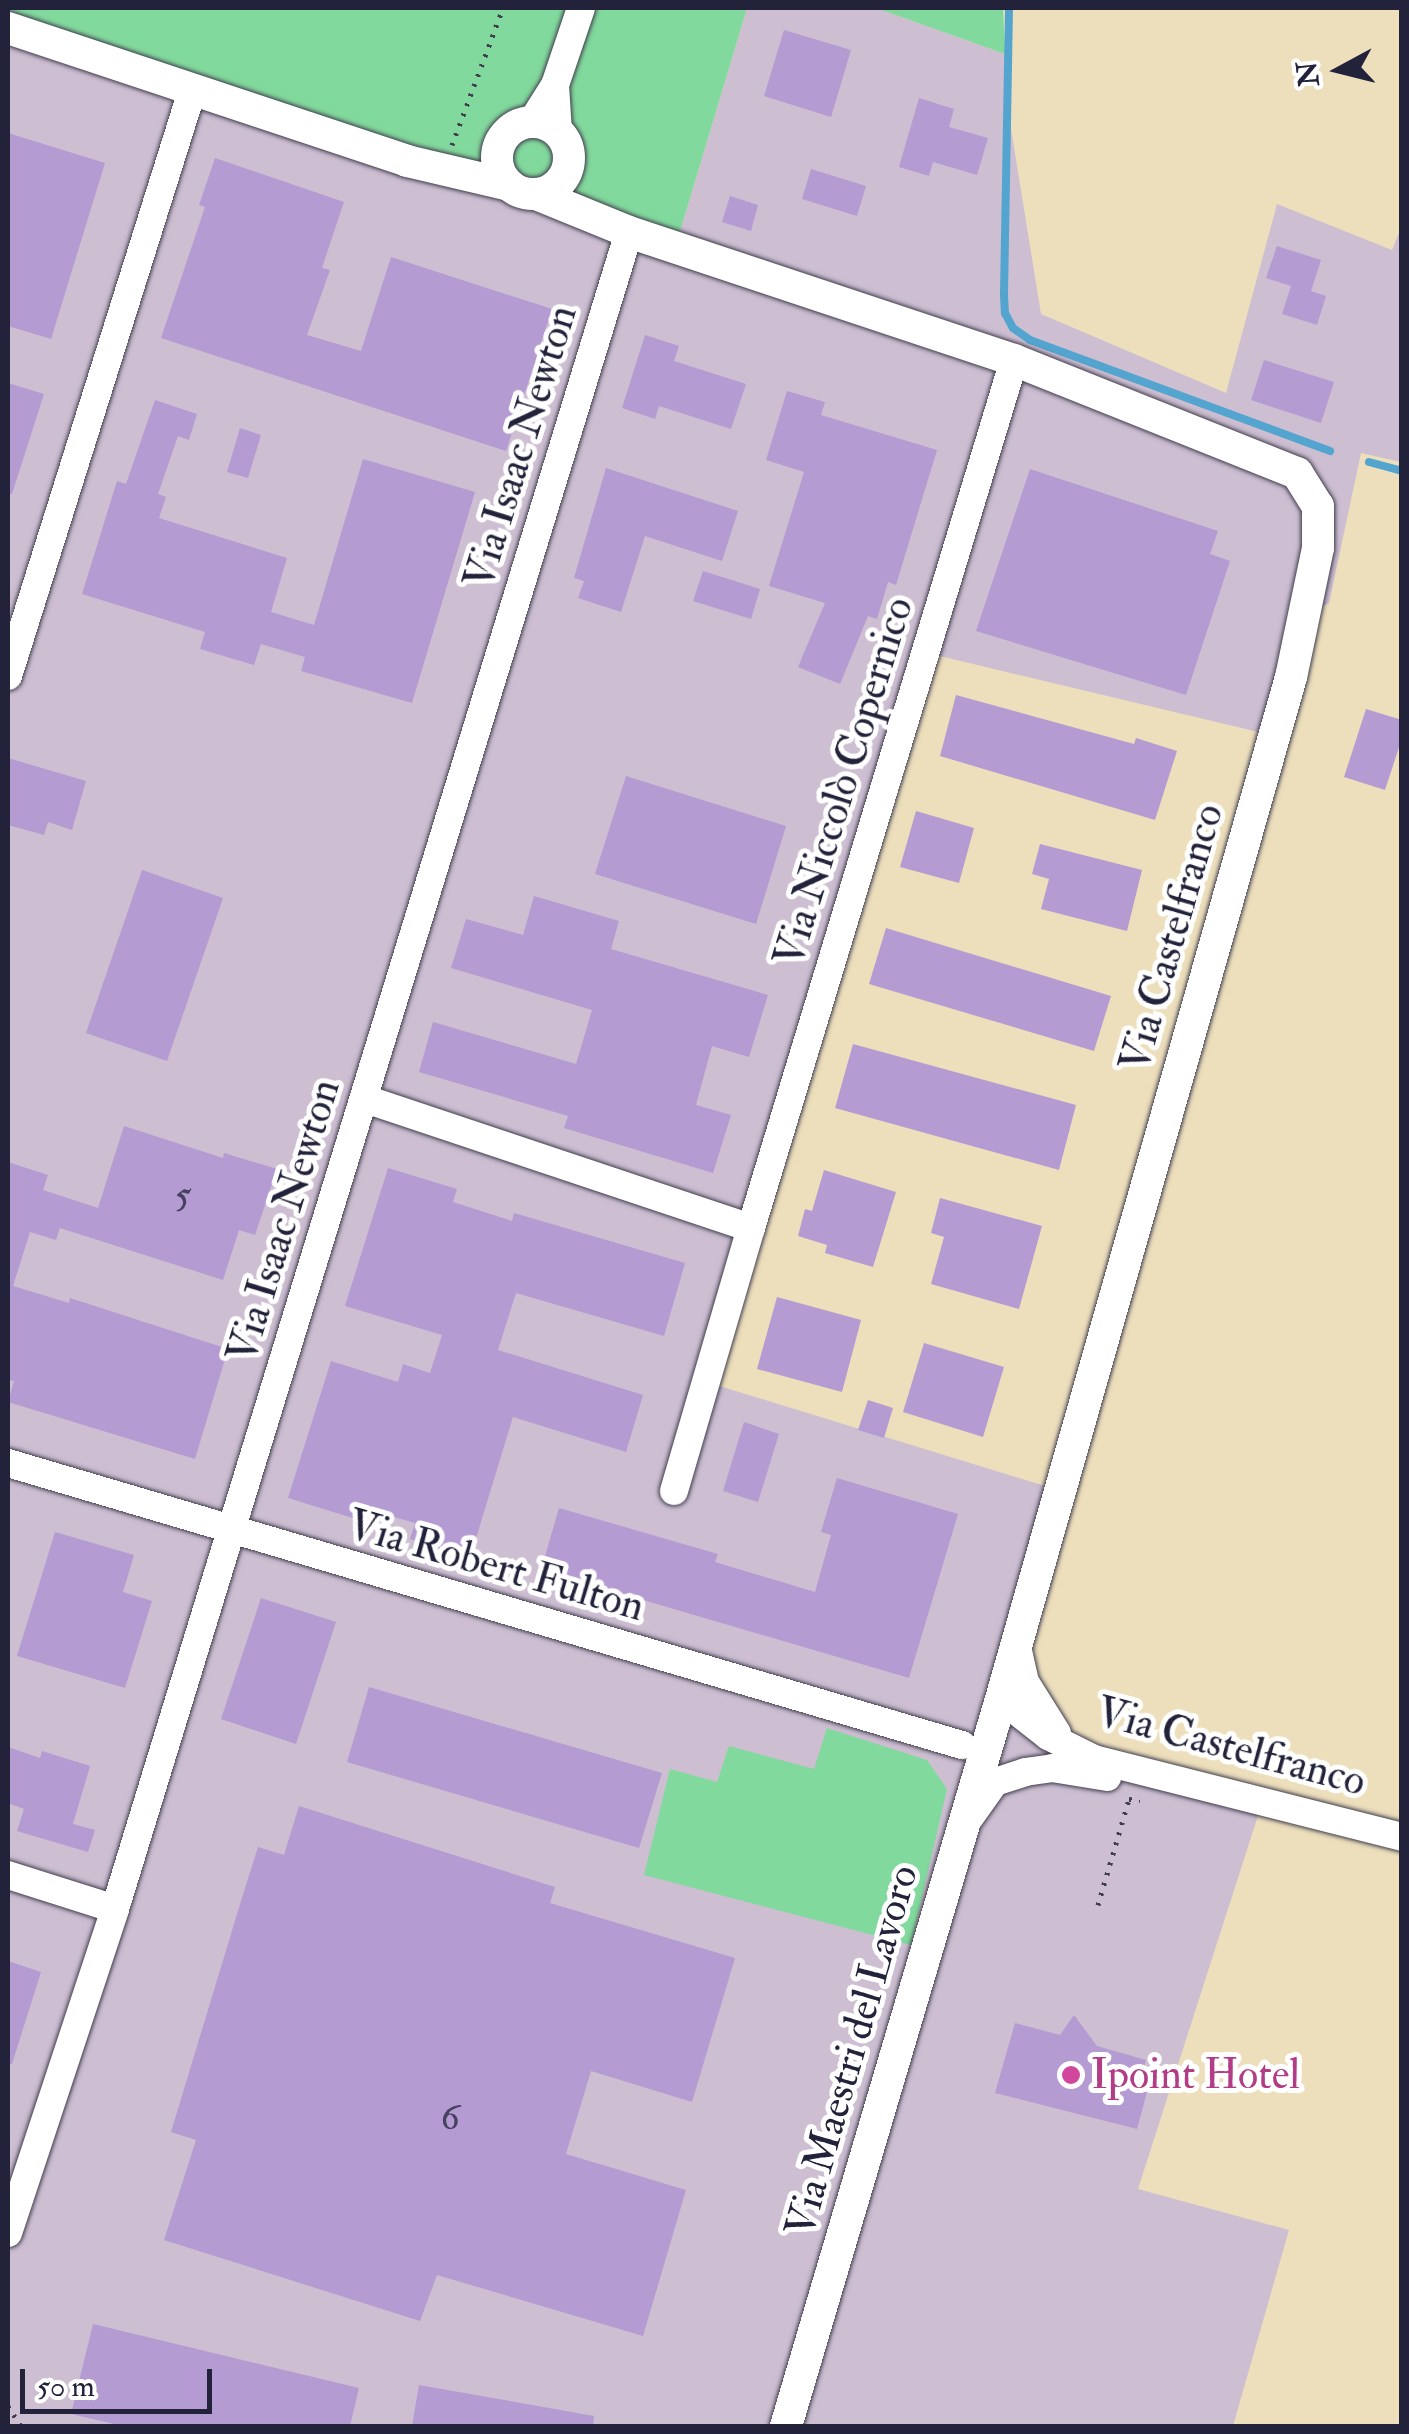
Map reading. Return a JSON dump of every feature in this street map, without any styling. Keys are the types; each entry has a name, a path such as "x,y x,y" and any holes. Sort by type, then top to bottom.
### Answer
{"street":[{"path":"545,128 581,8"},
{"name":"Via Castelfranco","path":"8,28 408,161 523,190 629,232 1014,360 1297,473 1318,506 1318,548 1290,677 1000,1699 1071,1750 1196,1786 1402,1837"},
{"path":"8,676 193,88"},
{"path":"514,128 545,128 569,155 565,176 558,185 523,190 500,170 500,147 514,128"},
{"name":"Via Castelfranco","path":"408,161 500,147"},
{"name":"Via Castelfranco","path":"565,176 629,232"},
{"name":"Via Isaac Newton","path":"8,2232 115,1909 629,232"},
{"name":"Via Niccolò Copernico","path":"674,1490 1014,360"},
{"path":"365,1099 751,1228"},
{"name":"Via Robert Fulton","path":"8,1463 962,1745"},
{"path":"1016,1642 1025,1682 1040,1710 1071,1750"},
{"name":"Via Maestri del Lavoro","path":"786,2426 1000,1699"},
{"path":"960,1836 995,1782 1025,1772 1052,1768 1196,1786"},
{"path":"8,1875 115,1909"}],"path":[{"path":"448,154 503,8"},
{"path":"1098,1906 1129,1799 1146,1800"},
{"path":"8,2406 21,2426"}],"shaded area":[{"path":"747,8 876,8 1005,54 1008,110 1041,314 1226,393 1277,204 1392,250 1401,228 1401,462 1361,453 1329,603 1301,620 1271,735 923,652 713,1384 1071,1494 1009,1713 1214,1790 1263,1800 1138,2189 1289,2230 1233,2426 8,2426 8,30 675,248"}],"green space":[{"path":"8,8 747,8 675,248 8,30"},
{"path":"876,8 1003,8 1005,54"},
{"path":"827,1728 927,1760 947,1789 911,1945 644,1875 670,1769 717,1782 729,1746 814,1769"}],"building":[{"path":"784,30 851,50 831,117 764,96"},
{"path":"919,98 954,109 949,127 988,138 977,175 933,162 929,176 899,167"},
{"path":"8,133 105,163 51,339 8,326"},
{"path":"215,158 344,202 322,268 330,270 307,335 361,351 391,257 552,309 506,451 161,338 205,207 199,205"},
{"path":"811,169 866,186 857,216 802,199"},
{"path":"730,196 758,205 751,231 722,222"},
{"path":"1277,246 1321,260 1311,291 1326,296 1317,325 1282,314 1291,286 1266,278"},
{"path":"645,335 679,346 674,361 746,384 731,429 659,406 655,419 622,408"},
{"path":"1264,360 1334,382 1321,423 1251,400"},
{"path":"8,383 44,394 12,494 8,494"},
{"path":"787,391 825,402 821,415 937,450 896,585 888,582 877,619 868,616 840,684 798,667 825,603 769,586 804,472 766,460"},
{"path":"155,400 197,414 189,440 178,436 158,494 166,497 159,518 287,558 271,612 314,625 363,459 475,492 412,703 301,671 305,657 261,644 254,665 200,649 205,632 82,594 117,481 126,484"},
{"path":"240,428 261,435 248,478 227,472"},
{"path":"606,468 738,511 722,561 645,536 621,612 578,598 584,581 574,578"},
{"path":"1030,469 1218,531 1210,554 1230,561 1186,695 976,631"},
{"path":"703,571 760,589 751,619 693,601"},
{"path":"956,695 1134,744 1136,738 1177,751 1155,820 940,756"},
{"path":"1366,709 1402,720 1402,738 1385,790 1344,777"},
{"path":"8,758 86,781 72,830 48,822 44,835 8,825"},
{"path":"626,776 786,826 756,924 595,874"},
{"path":"916,811 974,828 959,883 900,867"},
{"path":"1040,844 1142,870 1127,931 1041,909 1049,879 1032,874"},
{"path":"142,870 223,898 167,1061 86,1033"},
{"path":"534,896 619,921 611,949 768,995 749,1057 712,1046 696,1105 731,1115 713,1173 564,1128 568,1116 419,1072 433,1022 576,1064 592,1010 451,968 466,919 523,935"},
{"path":"886,928 1111,996 1094,1051 869,984"},
{"path":"853,1044 1076,1105 1059,1170 835,1108"},
{"path":"124,1126 223,1158 224,1153 277,1169 255,1235 239,1230 223,1280 60,1228 56,1240 30,1232 13,1286 69,1303 70,1298 228,1349 195,1459 8,1402 14,1381 8,1380 8,1162 48,1175 43,1190 98,1208"},
{"path":"388,1168 457,1189 453,1202 512,1221 514,1213 685,1263 664,1336 516,1293 498,1350 643,1395 626,1452 513,1417 470,1558 410,1539 415,1523 359,1507 356,1519 288,1498 331,1361 398,1382 403,1364 430,1373 442,1335 345,1306"},
{"path":"824,1170 896,1192 873,1267 825,1253 827,1245 798,1236 805,1209 812,1211"},
{"path":"940,1198 1042,1226 1019,1309 931,1284 944,1237 931,1233"},
{"path":"777,1297 861,1320 842,1392 757,1369"},
{"path":"924,1343 1004,1367 983,1437 903,1412"},
{"path":"868,1400 893,1408 884,1438 858,1430"},
{"path":"744,1422 779,1434 758,1502 723,1491"},
{"path":"837,1478 958,1514 909,1678 541,1570 559,1508 718,1554 715,1562 815,1592 831,1535 821,1532"},
{"path":"55,1532 134,1555 123,1592 152,1601 125,1688 17,1656"},
{"path":"261,1598 336,1622 296,1744 221,1719"},
{"path":"369,1687 662,1773 639,1848 347,1762"},
{"path":"8,1747 40,1758 42,1751 90,1766 73,1824 95,1830 88,1852 17,1831 24,1809 8,1803"},
{"path":"299,1806 555,1887 550,1903 735,1958 692,2102 591,2071 566,2154 686,2190 643,2336 437,2275 420,2321 164,2240 196,2140 171,2132 241,1901 258,1847 284,1855"},
{"path":"8,1961 41,1972 12,2064 8,2064"},
{"name":"Ipoint Hotel","path":"1074,2015 1097,2046 1146,2060 1138,2089 1147,2092 1137,2129 995,2093 1015,2023 1060,2035"},
{"path":"93,2324 359,2388 350,2426 123,2426 71,2414"},
{"path":"419,2385 594,2416 593,2426 412,2426"}],"waterway":[{"path":"1009,8 1004,295 1005,313 1013,328 1030,340 1330,451"},
{"path":"1369,462 1402,471"}],"place":[{"name":"Ipoint Hotel","path":"1071,2075"}]}
